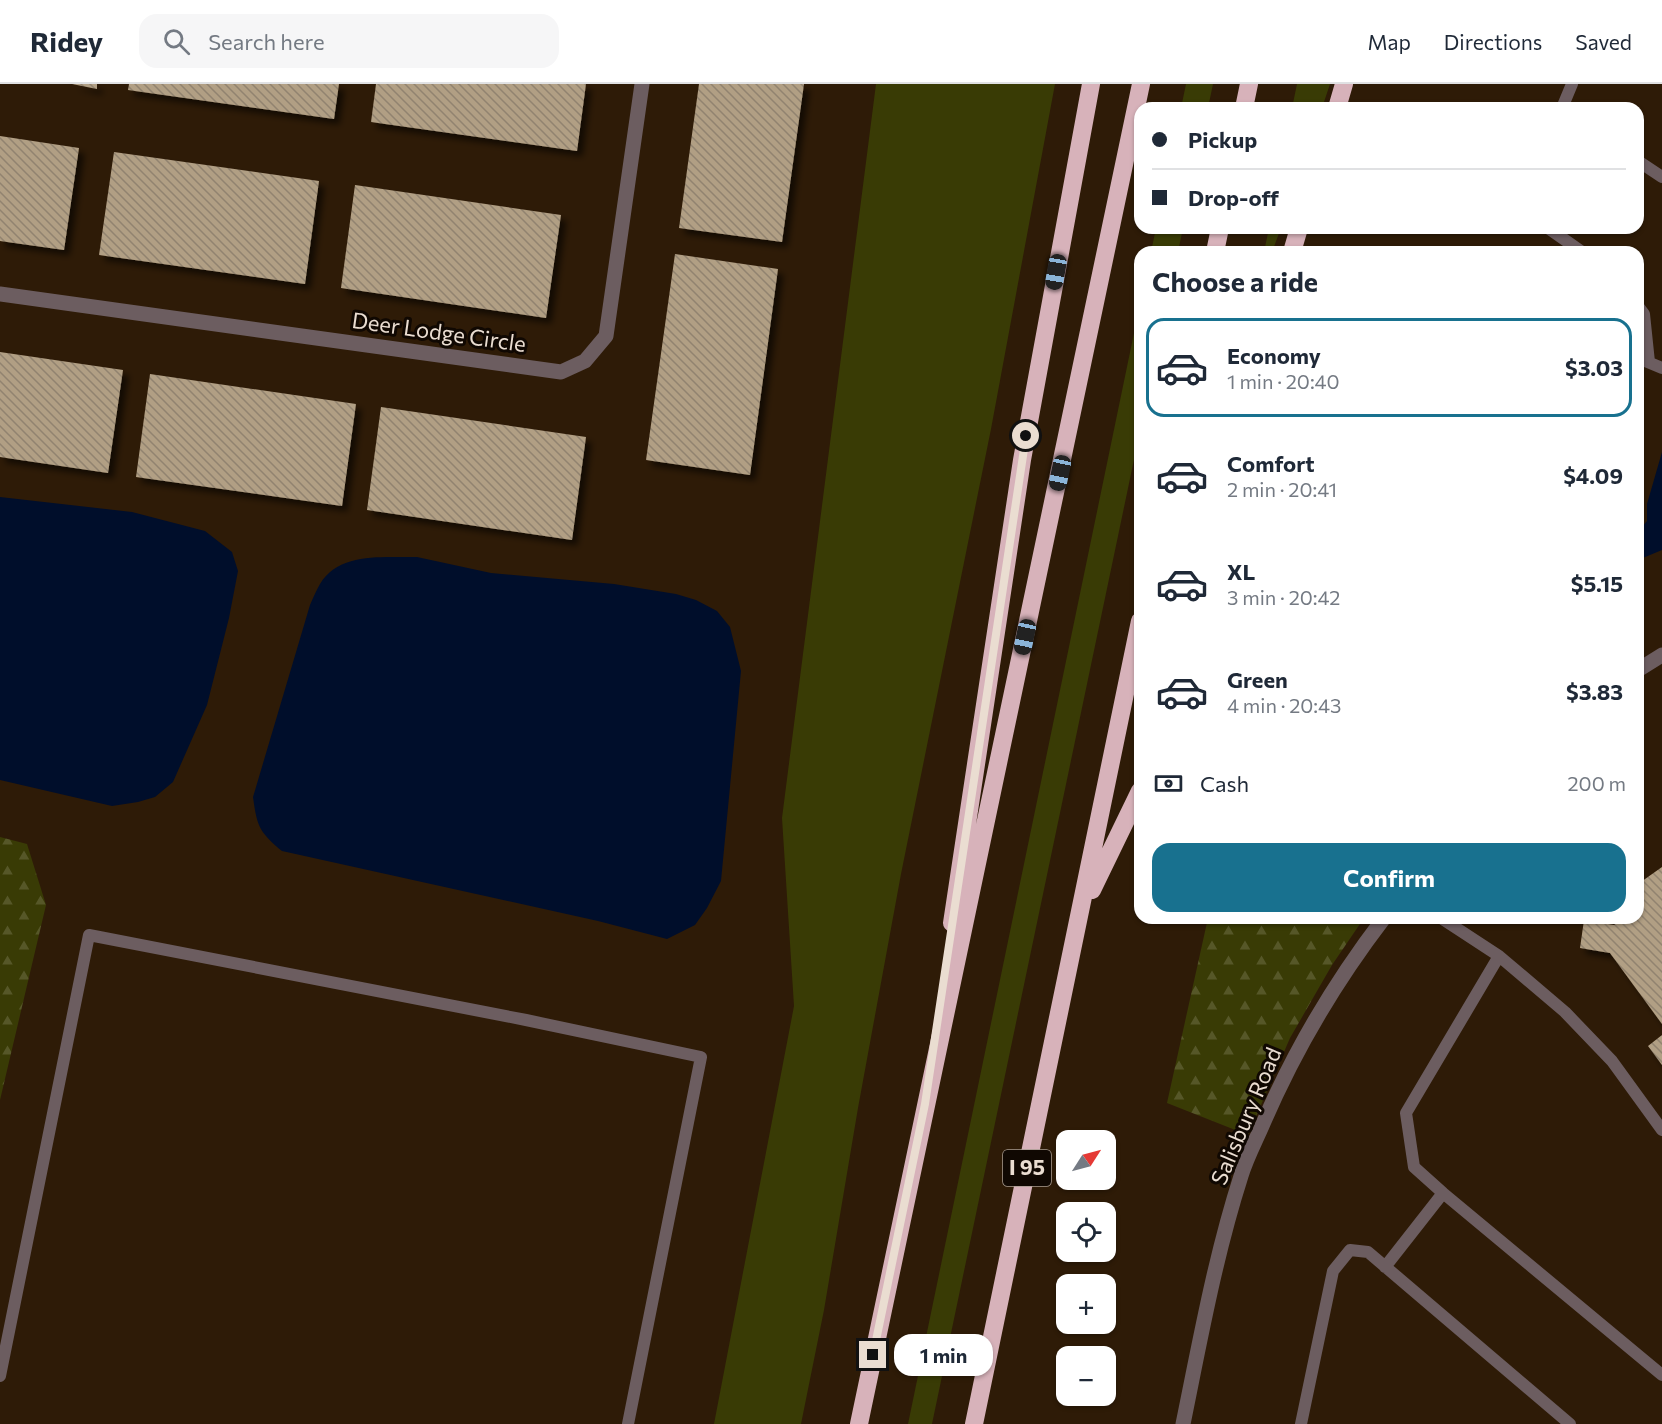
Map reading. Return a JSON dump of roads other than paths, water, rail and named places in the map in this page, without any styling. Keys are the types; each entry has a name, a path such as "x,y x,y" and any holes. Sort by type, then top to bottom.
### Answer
{"highway":[{"path":"925,1104 1022,460 1091,84"},
{"path":"1137,102 1141,84"},
{"path":"1245,102 1249,84"},
{"path":"1338,102 1344,84"},
{"path":"859,1424 1134,118"},
{"name":"I 95","path":"974,1424 1134,651"},
{"path":"1081,913 1134,803"}],"street":[{"name":"Deer Lodge Circle","path":"0,294 561,372 585,361 606,336 642,84"},
{"path":"1644,666 1662,655"},
{"name":"Salisbury Road","path":"1182,1424 1216,1260 1242,1173 1271,1104 1311,1025 1379,924"}],"lane":[{"path":"1564,102 1572,84"},
{"path":"1644,164 1662,177"},
{"path":"1556,234 1574,246"},
{"path":"1644,314 1644,360 1662,368"},
{"path":"1450,924 1499,956 1565,1012 1604,1053 1662,1130"},
{"path":"0,1376 89,935 526,1020 701,1057 628,1424"},
{"path":"1499,956 1406,1113 1414,1167 1662,1375"},
{"path":"1385,1267 1443,1193"},
{"path":"1301,1424 1333,1271 1350,1250 1368,1252 1570,1424"}],"water":[{"path":"1662,452 1662,550 1644,558 1644,525 1647,521 1647,504"},
{"path":"0,497 132,512 205,531 232,552 238,571 229,618 207,705 173,782 155,797 112,806 0,780"},
{"path":"378,557 417,557 491,573 614,584 676,594 696,600 717,611 730,627 741,671 721,881 695,925 667,939 598,921 282,851 268,839 260,828 253,797 310,605 320,584 329,573 351,561"}]}
